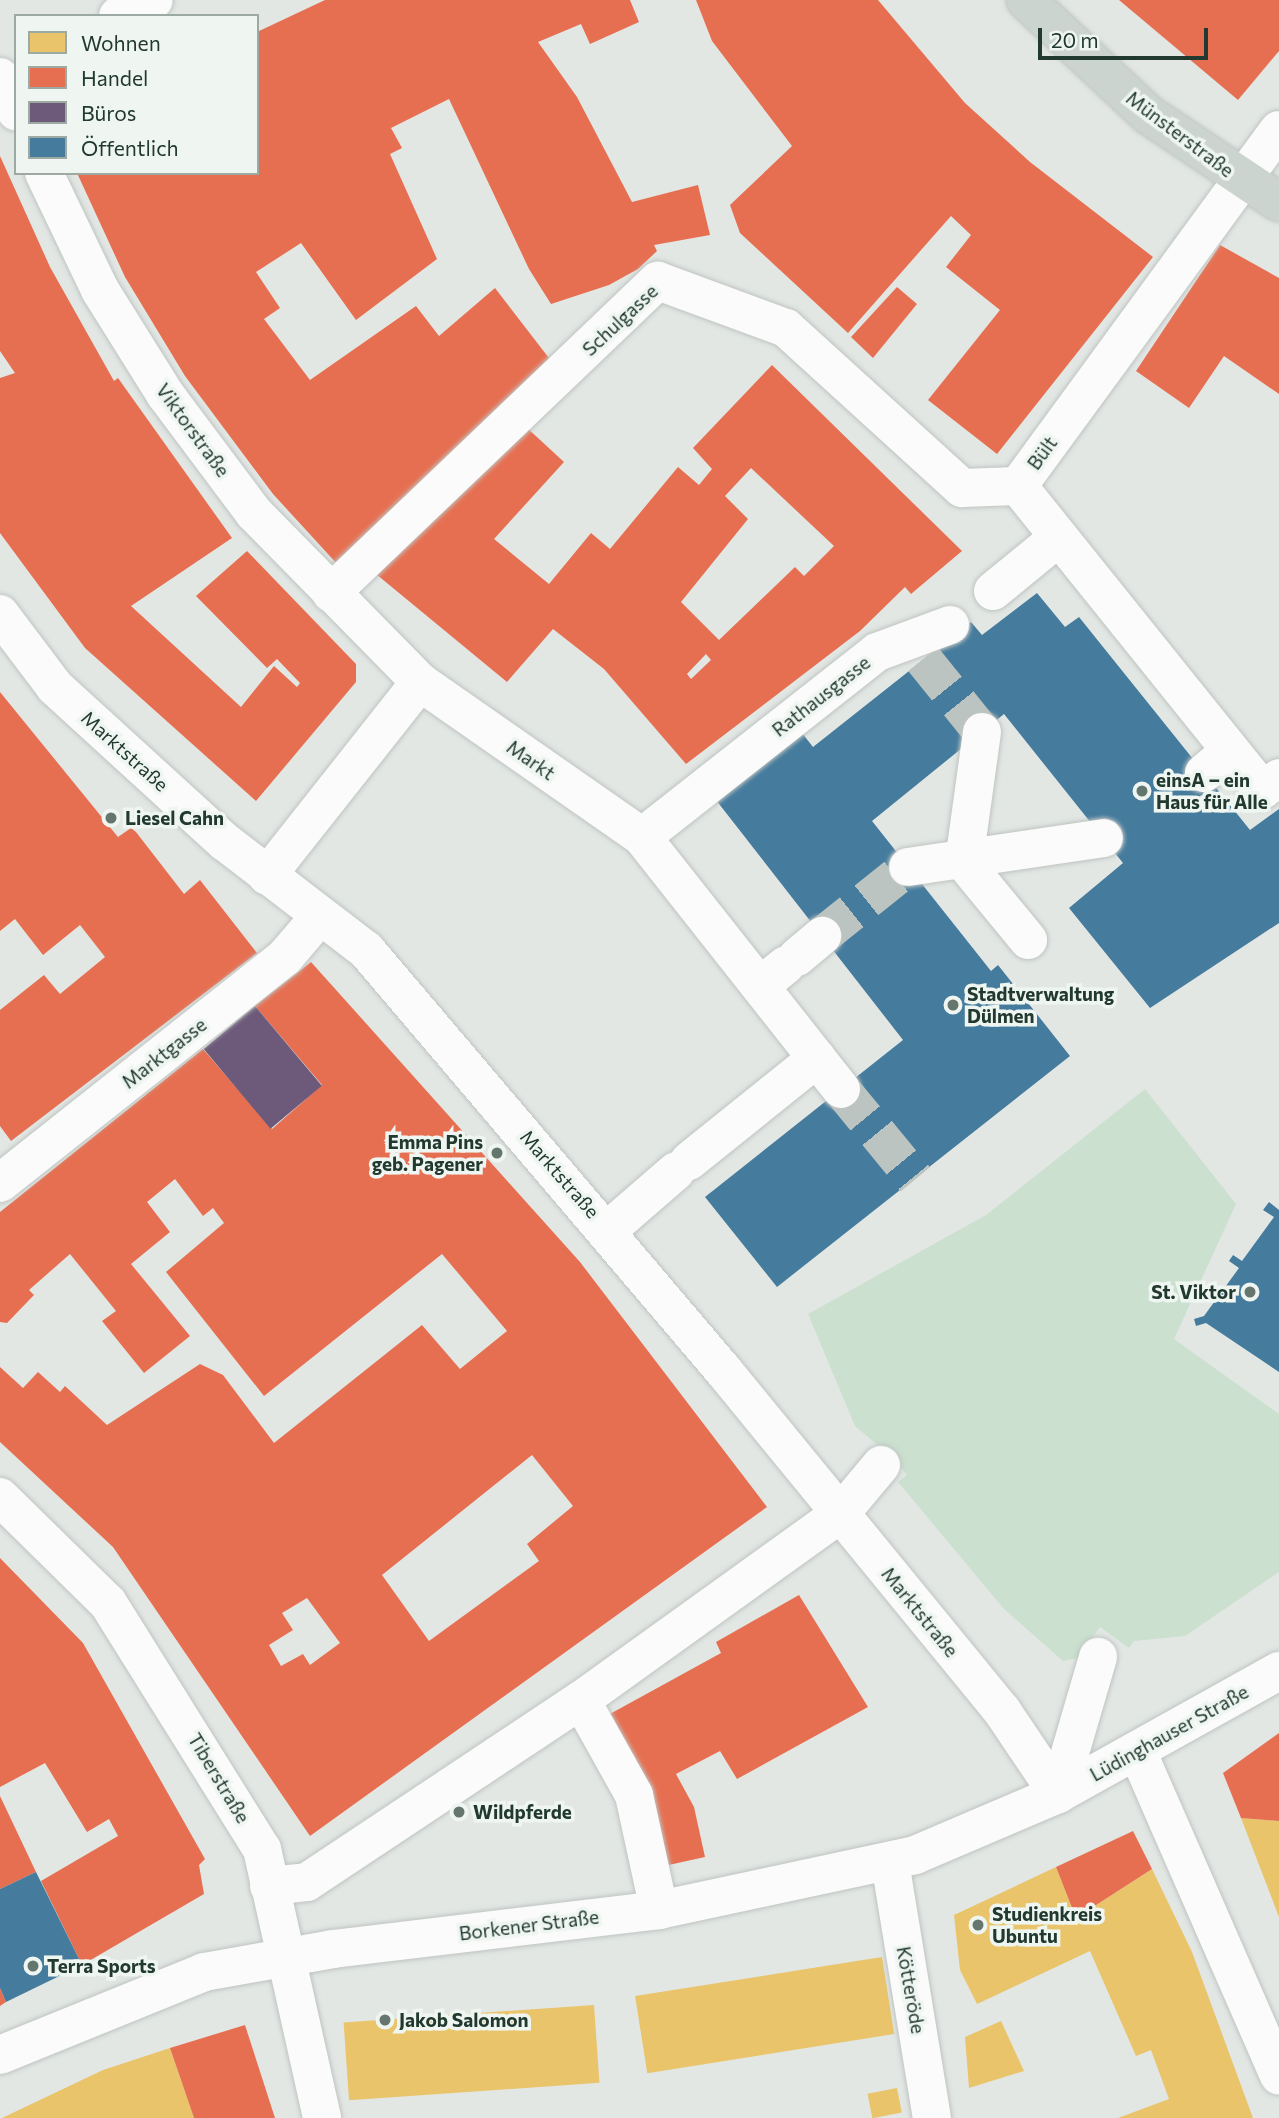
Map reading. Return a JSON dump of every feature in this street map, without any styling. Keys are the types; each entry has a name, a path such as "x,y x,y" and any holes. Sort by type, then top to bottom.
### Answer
{"main road":[{"name":"Münsterstraße","path":"1026,0 1149,115 1242,180 1279,202"}],"street":[{"path":"122,14 154,0"},
{"path":"0,77 14,108"},
{"name":"Bült","path":"1270,784 1217,762 1059,537 1018,486 1279,130"},
{"name":"Viktorstraße","path":"45,175 100,290 165,394 254,513 389,653"},
{"name":"Schulgasse","path":"331,593 658,281 786,328 962,488 1018,486"},
{"path":"993,591 1059,537"},
{"name":"Marktstraße","path":"0,614 55,687 267,876 366,950 608,1230 1002,1712 1058,1794"},
{"name":"Rathausgasse","path":"642,837 877,652 917,650 950,625"},
{"name":"Markt","path":"389,653 420,682 642,837 791,961 817,1058 841,1089"},
{"path":"267,876 420,682"},
{"path":"982,732 964,862 1028,940"},
{"path":"908,867 964,862 1104,838"},
{"name":"Marktgasse","path":"0,1183 285,957 320,916"},
{"path":"608,1230 682,1166 817,1058"},
{"path":"269,1886 307,1882 580,1700 840,1514 881,1465"},
{"name":"Tiberstraße","path":"0,1497 108,1603 262,1849 283,1957 323,2118"},
{"path":"1058,1794 1098,1657"},
{"name":"Lüdinghauser Straße","path":"1058,1794 1138,1753 1279,1671"},
{"path":"580,1700 635,1795 659,1910"},
{"path":"1138,1753 1279,2076"},
{"name":"Borkener Straße","path":"0,2055 144,1992 283,1957 659,1910 890,1862 1058,1794"},
{"name":"Kötteröde","path":"890,1862 932,2118"}],"green space":[{"path":"1145,1089 1236,1204 1174,1339 1279,1414 1279,1572 1185,1636 1134,1641 1129,1648 1100,1627 1078,1658 1063,1661 1003,1608 898,1482 907,1475 892,1457 855,1426 808,1314 986,1215"}],"building: Wohnen":[{"path":"1241,1818 1279,1821 1279,1917"},
{"path":"1056,1867 1076,1918 1152,1869 1192,1952 1253,2118 1118,2118 1169,2099 1151,2050 1136,2056 1090,1951 977,2004 960,1970 954,1915"},
{"path":"882,1957 894,2034 647,2073 635,1996"},
{"path":"594,2005 599,2083 349,2100 344,2023"},
{"path":"1001,2021 1024,2071 969,2088 965,2037"},
{"path":"170,2048 194,2118 2,2118 103,2070"},
{"path":"897,2088 902,2113 872,2118 868,2094"}],"building: Handel":[{"path":"325,0 630,0 639,22 590,44 581,24 538,42 577,97 632,202 698,185 710,235 654,245 657,251 638,269 609,285 551,304 529,269 449,99 391,128 402,148 390,154 437,259 356,320 301,243 256,272 280,308 264,319 310,380 416,306 439,336 495,288 552,362 338,565 273,494 185,376 125,277 78,175 259,175 259,31"},
{"path":"696,0 878,0 965,103 1030,162 1153,257 997,454 928,400 1000,310 946,267 971,235 951,216 848,333 740,233 730,205 792,146 712,41"},
{"path":"1119,0 1279,0 1279,51 1238,100"},
{"path":"0,156 50,267 114,381 118,378 232,538 131,606 241,707 274,666 297,687 300,683 277,659 267,668 196,596 247,551 356,664 356,682 256,801 85,648 0,533 0,378 15,373 0,351"},
{"path":"1220,245 1279,278 1279,394 1224,356 1189,408 1136,371"},
{"path":"897,287 917,304 873,358 851,337"},
{"path":"772,365 962,551 911,594 905,587 860,631 686,764 604,669 553,629 507,682 376,574 525,426 564,462 494,539 549,584 591,533 610,549 678,467 699,485 712,469 693,448","holes":["751,468 834,546 804,576 795,567 719,640 681,602 748,519 725,496","706,654 711,660 691,679 687,674"]},
{"path":"0,692 118,837 131,828 136,832 184,894 200,880 257,953 11,1141 0,1126 0,1010 44,975 60,994 105,957 80,925 43,955 15,919 0,931"},
{"path":"311,962 580,1262 767,1507 310,1836 113,1547 0,1442 0,1367 23,1388 38,1372 60,1392 65,1386 107,1425 200,1364 223,1375 274,1443 422,1325 460,1369 507,1331 442,1254 264,1396 166,1272 224,1223 213,1208 203,1216 175,1179 147,1202 170,1232 131,1264 190,1336 144,1373 102,1321 116,1311 70,1254 29,1290 34,1295 7,1323 0,1322 0,1212 203,1049 272,1129 322,1085 255,1006","holes":["532,1455 573,1506 527,1544 539,1561 429,1641 382,1575","307,1598 340,1643 310,1665 303,1654 281,1666 269,1645 293,1630 282,1613"]},
{"path":"0,1558 83,1643 205,1859 199,1865 204,1894 82,1965 41,1881 118,1836 109,1819 87,1832 45,1763 0,1787"},
{"path":"799,1595 868,1707 737,1779 720,1751 676,1774 694,1807 705,1857 655,1868 599,1720 721,1653 716,1642"},
{"path":"1279,1733 1279,1821 1241,1818 1223,1773"},
{"path":"0,1796 36,1872 0,1889"},
{"path":"1133,1831 1152,1869 1076,1918 1056,1867"},
{"path":"0,1988 6,2002 0,2006"},
{"path":"245,2025 275,2118 194,2118 170,2048"}],"building: Büros":[{"path":"255,1006 322,1086 271,1129 204,1049"}],"building: Öffentlich":[{"path":"1037,593 1065,627 1079,617 1250,830 1279,809 1279,923 1150,1008 1069,908 1123,863 1004,714 872,821 991,971 998,965 1070,1056 777,1287 705,1197 903,1040 716,800 802,733 813,747 971,622 982,635"},
{"name":"St. Viktor","path":"1269,1202 1279,1210 1279,1372 1206,1323 1196,1326 1194,1319 1204,1316 1239,1268 1229,1261 1233,1255 1242,1261 1274,1217 1263,1210"},
{"path":"36,1872 82,1965 6,2002 0,1988 0,1889"}],"tunnel":[{"path":"923,659 982,732"},
{"path":"822,936 908,867"},
{"path":"841,1089 915,1179"}],"place":[{"name":"einsA – ein Haus für Alle","path":"1142,791"},
{"name":"Liesel Cahn","path":"111,818"},
{"name":"Stadtverwaltung Dülmen","path":"953,1005"},
{"name":"Emma Pins geb. Pagener","path":"497,1153"},
{"name":"St. Viktor","path":"1250,1292"},
{"name":"Wildpferde","path":"459,1812"},
{"name":"Studienkreis Ubuntu","path":"978,1925"},
{"name":"Terra Sports","path":"33,1966"},
{"name":"Jakob Salomon","path":"385,2020"}]}
